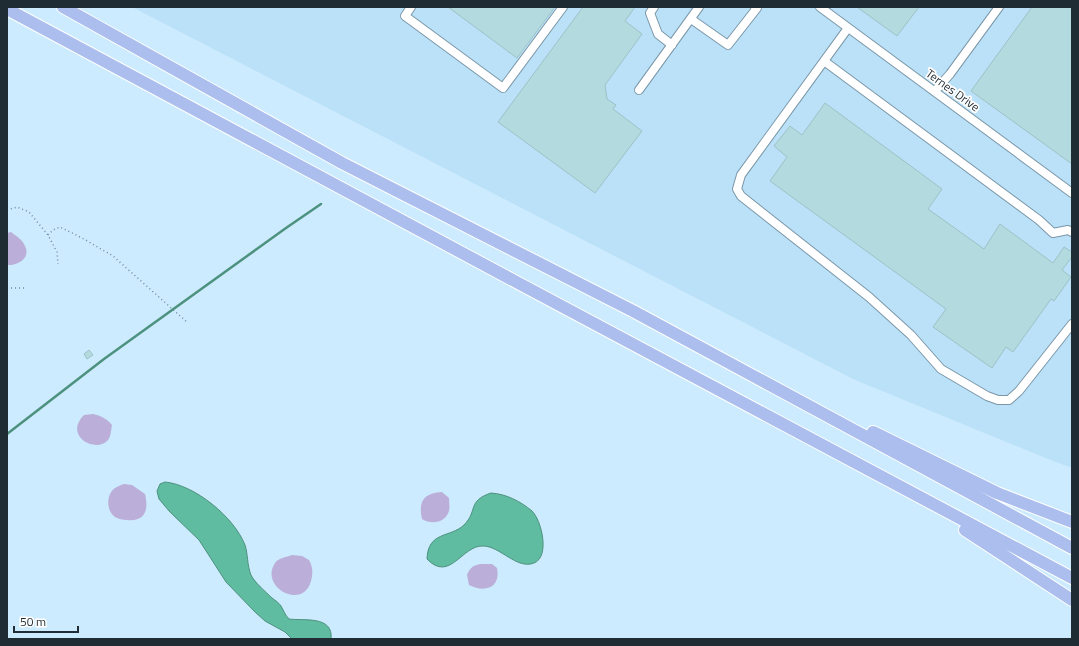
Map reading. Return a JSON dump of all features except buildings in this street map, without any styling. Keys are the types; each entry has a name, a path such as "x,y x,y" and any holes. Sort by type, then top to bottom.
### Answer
{"highway":[{"path":"63,7 342,163 626,308 1072,548"},
{"path":"7,9 345,189 909,493 1072,578"},
{"path":"792,397 818,404 997,493 1072,522"},
{"path":"909,493 1072,600"}],"street":[{"path":"411,7 405,16 503,88 563,7"},
{"path":"654,7 650,13 658,34 672,45"},
{"path":"639,90 699,7"},
{"path":"691,19 728,45 757,8 755,7"},
{"name":"Ternes Drive","path":"820,7 1072,192"},
{"path":"935,91 950,74 999,7"},
{"path":"848,28 741,175 737,189 741,196 869,297 911,335 941,369 987,396 998,400 1009,400 1019,391 1072,324"},
{"path":"824,61 1039,220 1054,233 1068,230 1072,232"}],"path":[{"path":"7,210 17,207 29,212 48,235 57,252 58,264"},
{"path":"48,235 53,230 60,227 113,256 188,323"},
{"path":"7,288 24,288"}],"shaded area":[{"path":"132,7 1072,7 1072,468 853,379"},
{"path":"11,232 24,244 26,254 25,258 19,263 7,265 7,233"},
{"path":"93,414 103,418 112,425 109,438 103,444 96,445 84,441 79,436 77,430 84,415"},
{"path":"165,482 177,484 189,489 212,504 223,514 240,534 247,552 251,575 260,587 281,606 289,619 316,621 328,626 331,631 331,639 292,639 285,632 265,621 255,612 226,582 199,540 170,512 159,499 157,491 160,484"},
{"path":"124,484 132,485 145,494 146,510 142,517 138,519 119,519 110,511 108,502 110,494 115,488"},
{"path":"442,492 449,498 449,509 447,515 438,522 430,522 422,519 421,507 424,499 431,494"},
{"path":"491,493 507,496 518,501 532,511 536,516 543,538 542,554 539,559 534,563 521,563 496,550 483,546 476,547 456,561 442,567 435,565 427,559 428,550 435,539 464,525 479,499"},
{"path":"292,555 302,556 309,560 312,573 311,581 306,590 300,594 292,595 277,587 273,580 272,572 276,561"},
{"path":"481,564 492,564 497,568 498,575 494,584 490,587 481,589 469,585 467,575 472,567"}],"waterway":[{"path":"7,434 104,359 321,204"}]}
